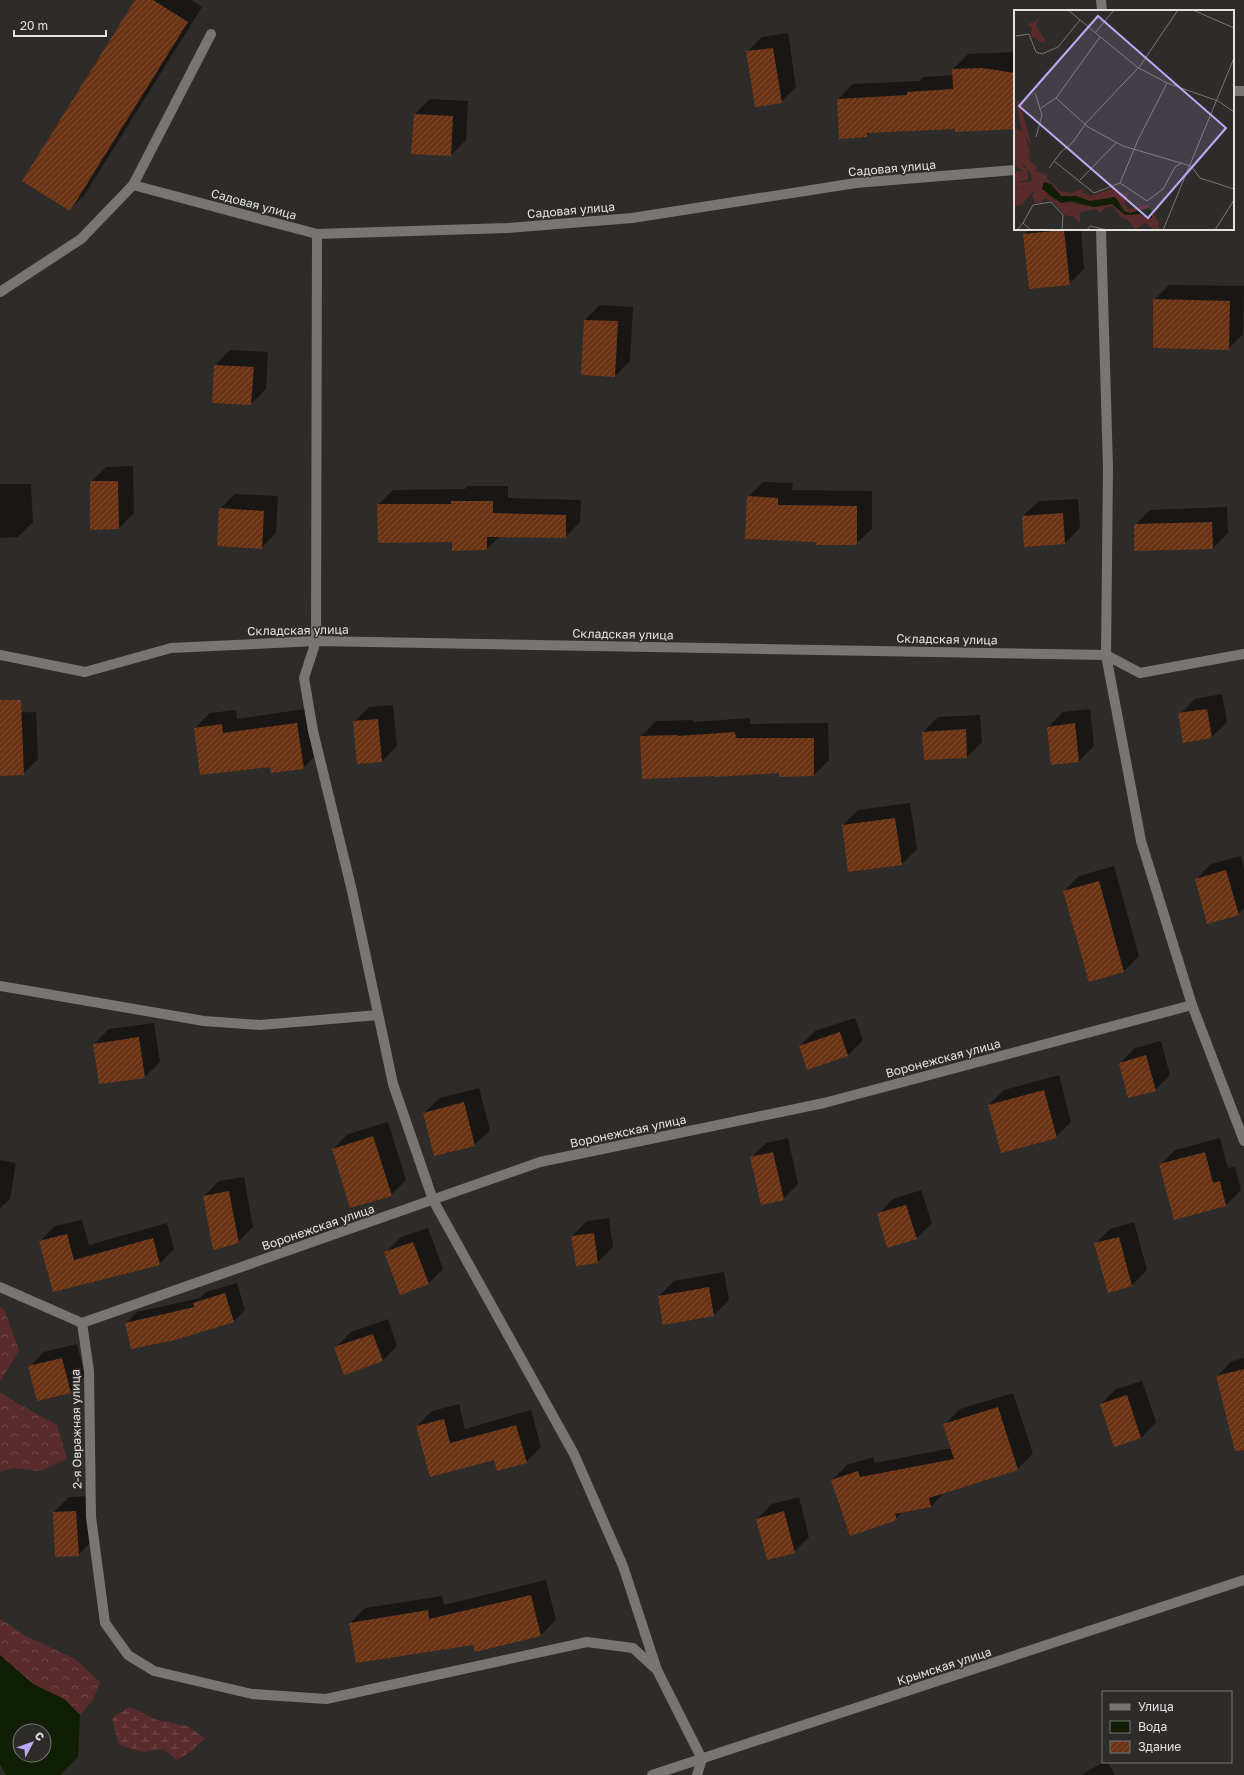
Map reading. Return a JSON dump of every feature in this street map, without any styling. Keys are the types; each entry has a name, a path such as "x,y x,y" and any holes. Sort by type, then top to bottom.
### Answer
{"street":[{"path":"1101,0 1102,10"},
{"path":"0,292 82,240 133,185 211,34"},
{"name":"Садовая улица","path":"133,185 317,234 507,228 632,218 856,183 1014,170"},
{"path":"1101,230 1108,468 1106,655 1141,841 1192,1005 1244,1141"},
{"path":"317,234 316,641 304,678 313,731 352,891 393,1084 433,1200 574,1454 623,1566 657,1670 702,1759 697,1775"},
{"name":"Складская улица","path":"0,655 85,672 171,648 316,641 1106,655 1140,673 1244,654"},
{"path":"0,986 204,1021 260,1025 378,1015"},
{"name":"Воронежская улица","path":"82,1324 540,1162 824,1104 1192,1005"},
{"path":"0,1287 82,1324"},
{"name":"2-я Овражная улица","path":"82,1324 89,1371 91,1517 105,1623 128,1655 154,1671 252,1694 326,1699 587,1642 633,1648 657,1670"},
{"name":"Крымская улица","path":"652,1775 1244,1580"}],"green space":[{"path":"0,1307 4,1309 19,1350 0,1382"},
{"path":"0,1392 57,1425 67,1459 40,1471 13,1468 0,1472"},
{"path":"0,1619 26,1636 75,1659 100,1682 93,1700 80,1715 64,1699 33,1684 0,1655"},
{"path":"130,1707 157,1720 187,1726 205,1738 189,1753 177,1760 163,1749 142,1752 119,1745 112,1718"}],"water":[{"path":"0,1655 33,1684 64,1699 80,1715 78,1757 60,1775 6,1775 0,1764"}],"building":[{"path":"135,0 153,0 188,22 70,211 22,181"},
{"path":"773,48 782,103 755,107 746,51"},
{"path":"982,68 1014,73 1014,129 955,132 955,129 867,133 867,137 839,139 837,99 907,95 907,92 953,89 952,69"},
{"path":"414,114 453,116 451,156 411,154"},
{"path":"1064,230 1070,285 1029,289 1023,234"},
{"path":"1153,299 1230,301 1229,350 1153,348"},
{"path":"584,320 618,321 615,377 581,375"},
{"path":"214,365 254,367 251,405 212,403"},
{"path":"90,481 118,481 119,529 90,530"},
{"path":"747,496 778,498 778,505 857,506 857,545 816,545 816,542 745,539"},
{"path":"451,501 493,501 493,513 566,515 566,538 487,537 487,550 452,551 452,542 378,543 377,504 451,504"},
{"path":"219,508 264,511 262,549 217,546"},
{"path":"1063,513 1065,544 1024,547 1022,516"},
{"path":"1212,522 1213,549 1134,551 1134,524"},
{"path":"0,700 21,700 24,775 0,776"},
{"path":"1207,709 1212,738 1183,743 1178,713"},
{"path":"378,719 382,762 357,764 353,721"},
{"path":"297,723 304,769 271,773 270,767 200,775 194,728 222,724 223,733"},
{"path":"1075,723 1079,762 1051,765 1047,727"},
{"path":"966,729 967,758 924,760 922,732"},
{"path":"735,732 736,738 814,738 814,776 779,777 779,773 642,779 640,736 678,736"},
{"path":"895,818 902,865 848,872 842,825"},
{"path":"1226,870 1239,915 1207,924 1195,879"},
{"path":"1099,881 1124,972 1089,982 1063,891"},
{"path":"840,1032 848,1056 807,1070 799,1046"},
{"path":"139,1037 145,1078 99,1084 93,1044"},
{"path":"1146,1055 1156,1091 1128,1098 1119,1063"},
{"path":"1044,1090 1057,1138 1001,1153 988,1105"},
{"path":"464,1102 475,1146 434,1156 423,1113"},
{"path":"373,1136 392,1196 350,1208 332,1149"},
{"path":"773,1152 784,1200 761,1205 750,1157"},
{"path":"1205,1152 1213,1183 1220,1181 1226,1206 1174,1220 1159,1164"},
{"path":"229,1191 239,1243 213,1250 203,1196"},
{"path":"906,1205 917,1239 887,1248 877,1213"},
{"path":"594,1233 598,1263 576,1266 571,1236"},
{"path":"67,1234 74,1260 153,1238 160,1265 53,1292 39,1241"},
{"path":"1119,1237 1132,1286 1108,1293 1094,1243"},
{"path":"413,1242 429,1284 400,1295 384,1252"},
{"path":"709,1287 714,1316 663,1325 658,1296"},
{"path":"225,1293 234,1322 175,1340 131,1349 125,1323 194,1307 193,1303"},
{"path":"373,1334 383,1361 344,1375 334,1347"},
{"path":"62,1358 71,1393 37,1401 28,1366"},
{"path":"1244,1369 1244,1450 1235,1451 1216,1376"},
{"path":"1127,1395 1141,1438 1114,1447 1100,1404"},
{"path":"998,1407 1018,1470 929,1498 931,1507 895,1514 897,1520 850,1536 831,1480 858,1471 860,1477 954,1459 943,1424"},
{"path":"444,1419 450,1443 516,1425 527,1463 497,1471 494,1460 430,1477 416,1426"},
{"path":"76,1511 79,1556 55,1557 53,1512"},
{"path":"784,1511 795,1553 767,1560 756,1519"},
{"path":"531,1595 541,1636 475,1652 473,1645 356,1663 349,1623 428,1610 429,1619"}]}
